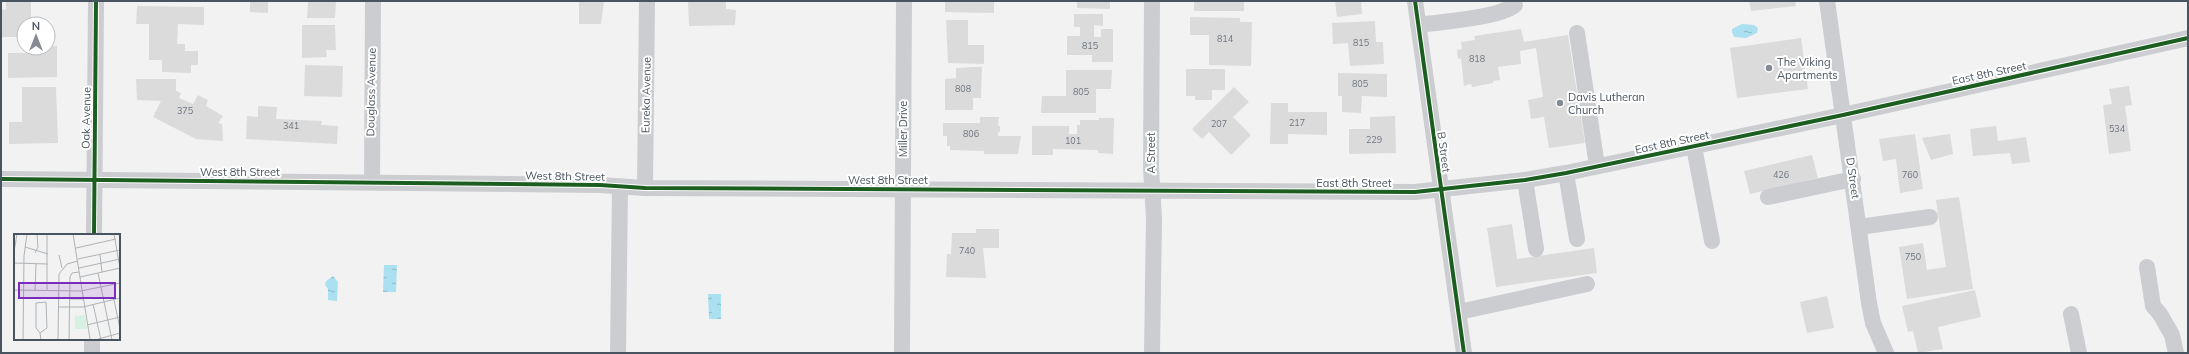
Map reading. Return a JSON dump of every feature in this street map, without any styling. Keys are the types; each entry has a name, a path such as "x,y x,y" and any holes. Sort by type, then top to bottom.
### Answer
{"street":[{"name":"Oak Avenue","path":"94,234 96,1"},
{"name":"Douglass Avenue","path":"372,182 373,1"},
{"name":"Eureka Avenue","path":"645,188 647,1"},
{"name":"Miller Drive","path":"902,353 904,1"},
{"name":"A Street","path":"1152,1 1152,191 1154,218 1152,353"},
{"name":"B Street","path":"1415,1 1440,190 1464,353"},
{"name":"D Street","path":"1827,1 1853,179 1869,303 1873,323 1886,353"},
{"path":"1418,25 1494,14 1510,9 1515,5"},
{"path":"1577,34 1597,166"},
{"name":"East 8th Street","path":"1152,191 1415,192 1525,180 1566,173 1844,115 2188,38"},
{"path":"1694,146 1712,241"},
{"path":"1566,173 1577,239"},
{"name":"West 8th Street","path":"1,178 372,182 645,188 903,188 1152,191"},
{"path":"1768,197 1853,179"},
{"path":"1525,180 1536,249"},
{"path":"618,353 620,187"},
{"path":"1859,227 1930,217"},
{"path":"2147,267 2153,306 2160,314 2172,335 2176,353"},
{"path":"1459,312 1587,284"},
{"path":"2071,314 2079,353"},
{"path":"92,340 92,353"}],"water":[{"path":"1742,24 1754,25 1758,28 1757,33 1746,38 1734,37 1732,29"},
{"path":"384,265 397,265 396,292 383,292"},
{"path":"333,276 338,282 337,301 328,300 328,289 325,285 326,281"},
{"path":"708,294 721,294 721,319 709,319"}],"building":[{"path":"6,1 31,1 31,16 16,16 16,37 1,37 1,9 6,10"},
{"path":"250,1 268,1 268,13 250,12"},
{"path":"308,1 336,1 335,18 307,18"},
{"path":"579,1 604,1 601,24 579,24"},
{"path":"688,1 726,1 726,9 736,10 735,25 689,26"},
{"path":"945,1 994,1 994,13 945,12"},
{"path":"1077,1 1110,1 1110,9 1077,8"},
{"path":"1194,1 1244,1 1244,11 1194,11"},
{"path":"1335,1 1361,1 1362,14 1337,17"},
{"path":"1749,1 1795,1 1796,6 1751,11"},
{"path":"137,6 204,7 204,25 178,24 177,44 185,44 185,51 198,51 198,65 191,65 191,73 162,72 162,60 149,60 149,24 136,24"},
{"path":"1074,14 1103,14 1103,26 1094,25 1094,37 1101,37 1101,29 1113,29 1113,62 1092,62 1092,55 1067,55 1067,36 1080,36 1080,27 1074,27"},
{"path":"1190,17 1240,18 1240,22 1252,22 1251,66 1209,65 1209,35 1190,35"},
{"path":"946,20 968,20 968,45 984,45 984,64 948,63"},
{"path":"1375,21 1376,42 1383,42 1384,64 1350,66 1348,43 1333,44 1332,23"},
{"path":"302,25 335,25 336,50 326,50 327,57 302,58"},
{"path":"1521,29 1524,42 1568,35 1585,143 1549,148 1544,117 1531,119 1528,100 1543,97 1536,48 1520,51 1521,64 1498,67 1500,80 1493,81 1493,83 1472,87 1471,84 1464,86 1461,58 1458,59 1457,50 1462,49 1461,42 1475,40 1474,36"},
{"name":"The Viking Apartments","path":"1801,38 1808,89 1737,98 1730,48"},
{"path":"57,46 57,77 8,78 8,53 16,53 16,56 56,56"},
{"path":"305,65 343,66 342,97 304,96"},
{"path":"982,67 981,98 973,98 973,110 945,110 945,79 956,78 956,68"},
{"path":"1186,69 1225,69 1225,90 1212,90 1212,100 1195,100 1195,96 1186,96"},
{"path":"1066,70 1112,70 1111,89 1096,89 1096,113 1041,113 1042,96 1066,96"},
{"path":"1338,73 1387,74 1387,97 1362,96 1361,113 1342,112 1342,96 1338,96"},
{"path":"136,79 176,79 176,91 181,93 179,98 193,104 198,95 208,100 206,106 223,116 218,123 222,124 223,141 196,139 153,117 161,101 137,100"},
{"path":"2129,86 2132,105 2125,106 2131,151 2109,154 2103,105 2112,104 2109,89"},
{"path":"22,87 56,87 58,143 9,144 9,122 22,122"},
{"path":"1234,87 1249,102 1233,117 1251,135 1231,155 1209,132 1202,139 1192,129"},
{"path":"1271,103 1288,103 1288,112 1327,112 1327,135 1288,134 1288,144 1270,144"},
{"path":"258,106 277,107 276,119 322,121 321,125 338,126 337,144 246,139 247,116 258,117"},
{"path":"1395,116 1396,153 1349,154 1349,129 1370,129 1370,117"},
{"path":"980,117 999,117 998,126 1000,126 1000,132 998,132 998,136 1021,136 1018,154 984,154 984,151 950,150 950,146 947,146 947,136 943,136 943,123 980,123"},
{"path":"1099,118 1114,118 1113,154 1098,153 1098,150 1053,149 1053,155 1032,155 1032,126 1069,126 1069,134 1077,134 1077,125 1080,125 1080,120 1099,120"},
{"path":"1996,126 1998,141 2026,137 2030,162 2012,164 2010,153 1973,156 1970,129"},
{"path":"1915,134 1923,189 1900,193 1896,159 1883,161 1879,139"},
{"path":"1950,134 1953,154 1931,160 1922,138"},
{"path":"1812,155 1818,178 1750,194 1744,171"},
{"path":"1959,197 1973,289 1907,299 1899,247 1923,243 1927,270 1946,267 1936,200"},
{"path":"1512,224 1517,259 1594,248 1597,273 1496,287 1487,228"},
{"path":"976,229 999,229 999,248 983,248 986,278 946,277 947,254 951,254 952,233 976,233"},
{"path":"1975,290 1981,317 1938,327 1943,349 1918,353 1913,331 1908,332 1902,306"},
{"path":"1827,296 1834,328 1807,333 1800,302"}],"cycle path":[{"path":"94,234 96,1"},
{"path":"1415,1 1464,353"},
{"path":"1,179 600,185 645,188 1415,192 1525,180 1566,173 1843,115 2188,38"}],"place":[{"name":"The Viking Apartments","path":"1769,68"},
{"name":"Davis Lutheran Church","path":"1560,103"}]}
